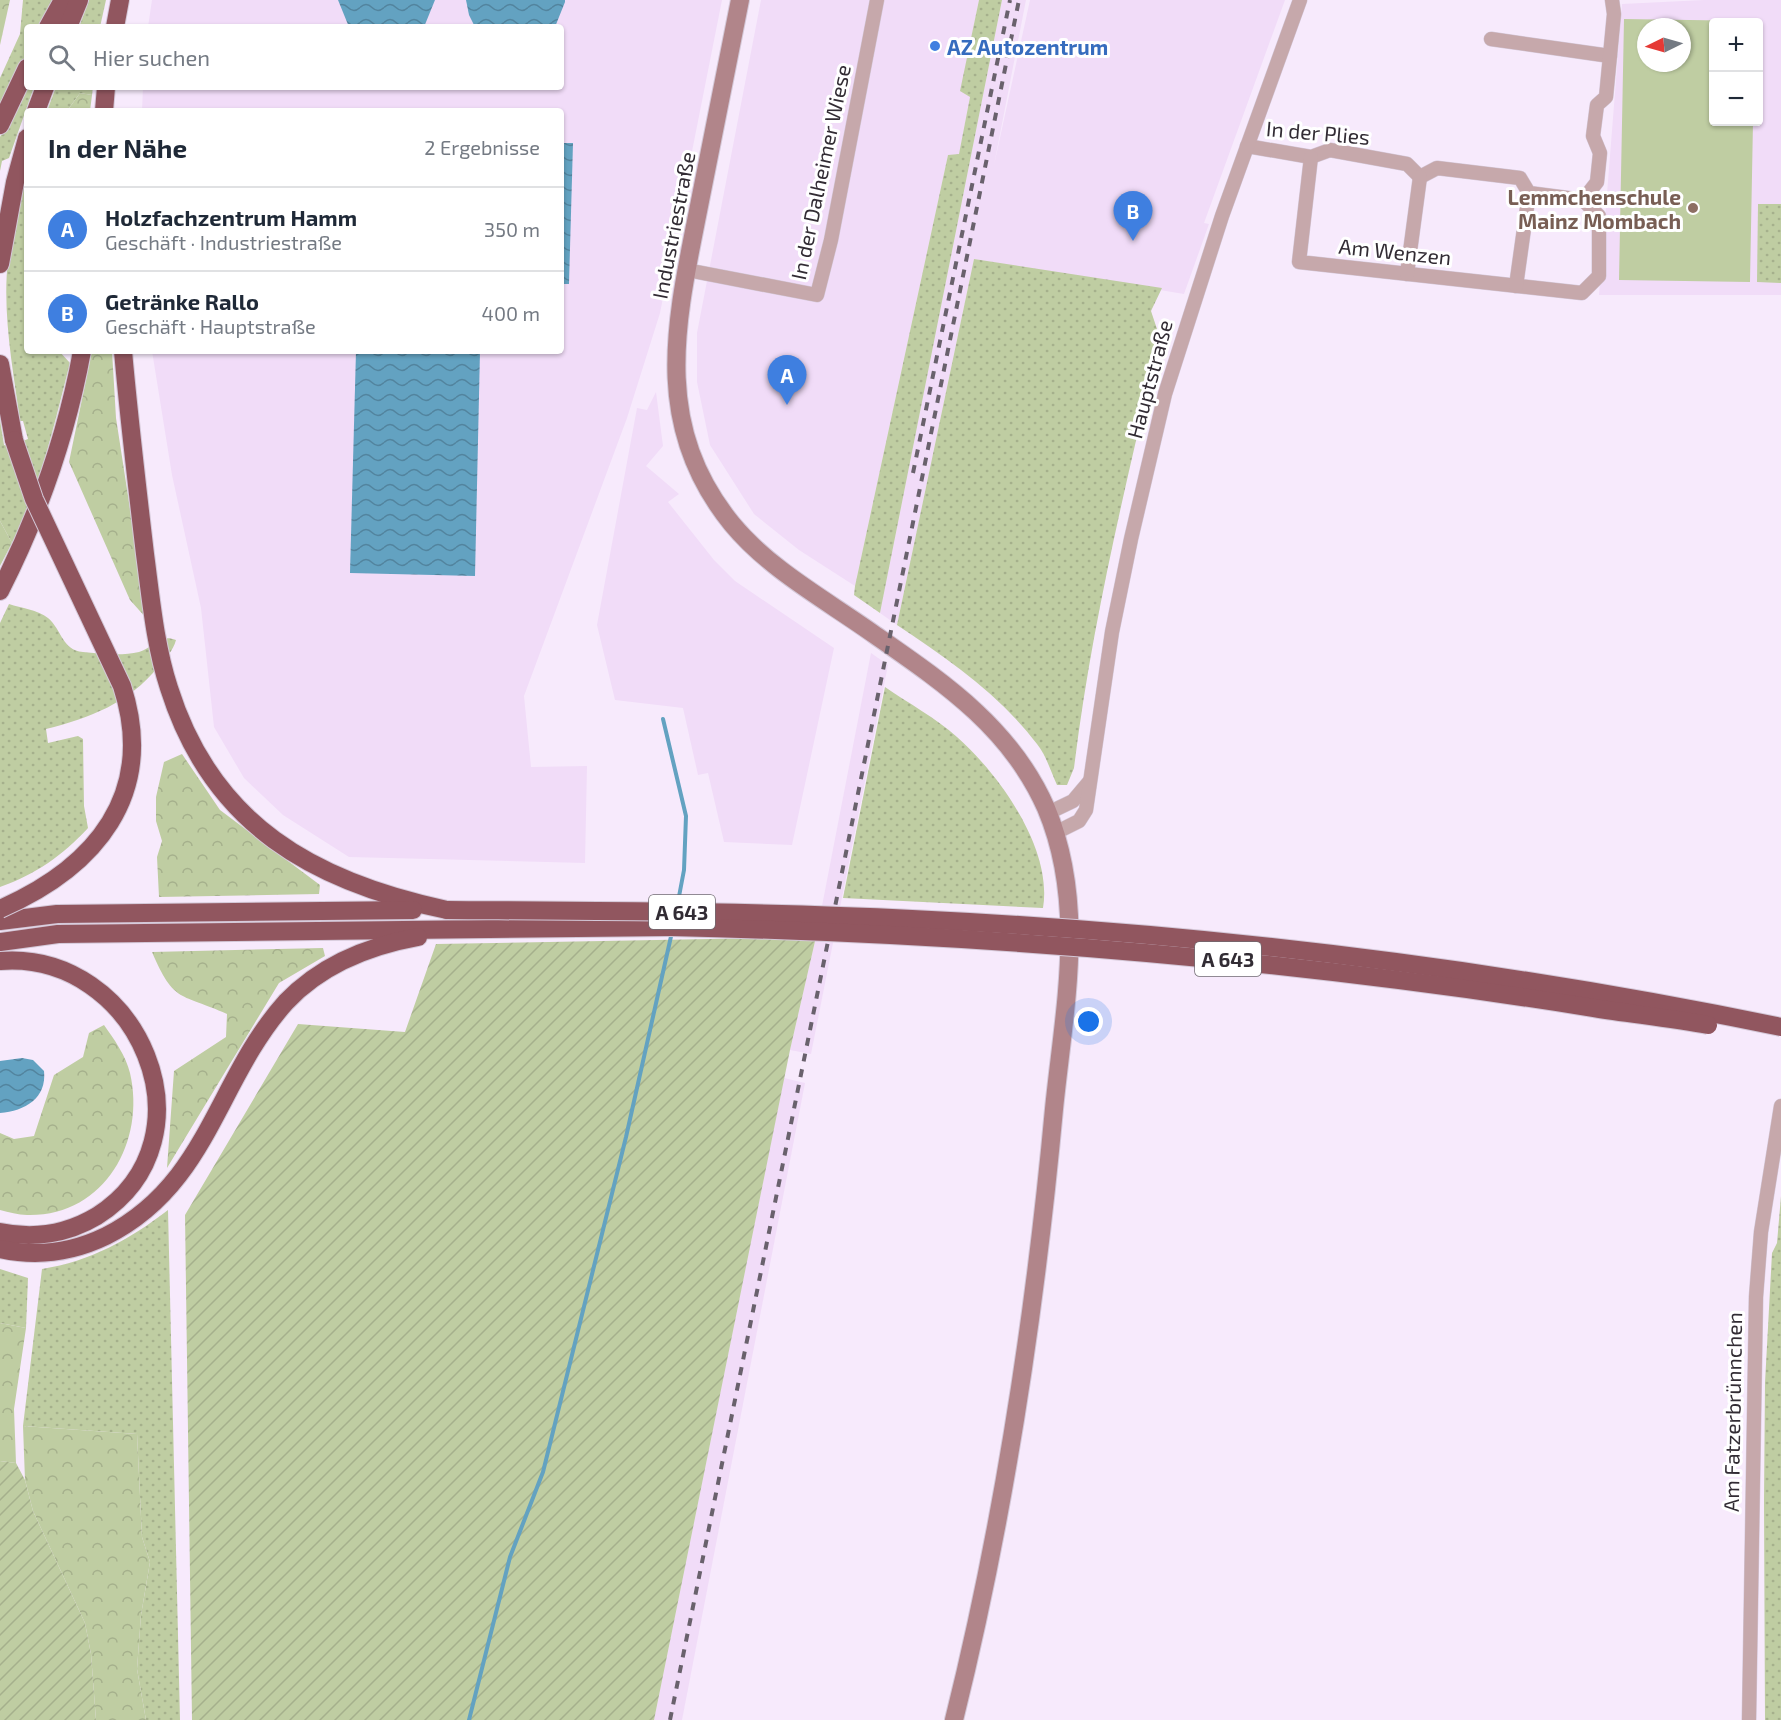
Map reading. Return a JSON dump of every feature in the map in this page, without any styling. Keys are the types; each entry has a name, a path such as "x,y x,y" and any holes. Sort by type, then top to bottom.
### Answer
{"highway":[{"path":"50,24 63,0"},
{"path":"69,24 79,0"},
{"path":"115,24 120,0"},
{"path":"0,125 24,74"},
{"path":"37,108 44,90"},
{"path":"104,108 106,90"},
{"path":"110,108 111,90"},
{"path":"0,264 15,182 24,149"},
{"path":"0,591 43,492 70,404 81,354"},
{"path":"123,354 151,597 161,657 179,717 209,772 249,819 291,852 327,873 396,899 447,910"},
{"path":"0,364 14,440 34,499 122,686 128,704 132,742 132,761 123,798 106,831 94,847 54,880 0,909"},
{"name":"A 643","path":"0,921 57,914 447,910 822,915 1096,931 1251,945 1413,965 1577,989 1781,1027"},
{"name":"A 643","path":"0,942 58,934 623,926 809,930 1083,946 1369,975 1698,1023 1781,1039"},
{"path":"0,1249 35,1253 65,1250 97,1240 138,1216 181,1175 265,1029 301,988 330,967 363,951 397,940 469,928"},
{"path":"0,961 26,960 52,964 83,978 111,999 126,1016 145,1051 151,1070 156,1108 154,1128 143,1165 120,1197 106,1210 89,1221 52,1234 33,1236 0,1232"}],"main road":[{"name":"Industriestraße","path":"740,0 675,341 675,381 681,420 693,458 711,494 747,541 790,576 940,681 985,717 1026,770 1048,813 1067,885 1070,937 1045,1210 1005,1482 954,1720"}],"street":[{"name":"In der Dalheimer Wiese","path":"687,270 818,295 877,0"},
{"name":"Hauptstraße","path":"1055,833 1073,825 1083,816 1088,801 1112,633 1151,450 1192,303 1300,0"},
{"path":"1529,193 1583,200 1597,182 1600,153 1593,136 1597,105 1606,97 1612,0"},
{"path":"1491,39 1610,56"},
{"name":"In der Plies","path":"1247,146 1311,157 1330,150 1407,164 1420,177"},
{"name":"Am Wenzen","path":"1311,157 1299,262 1582,293 1599,276 1599,216 1583,200"},
{"path":"1407,274 1420,177 1437,168 1520,178 1529,193 1516,286"},
{"path":"1048,813 1073,801 1089,782"},
{"name":"Am Fatzerbrünnchen","path":"1749,1720 1756,1297 1761,1232 1781,1106"}],"shaded area":[{"path":"152,0 722,0 660,313 627,418 524,696 531,767 587,766 585,863 349,857 283,815 244,778 214,727 201,608 172,475 152,354 564,354 564,108 142,108 143,90 564,90 564,24 148,24"},
{"path":"761,0 979,0 961,90 970,97 959,155 948,155 855,586 799,550 754,514 710,445 697,382 697,333"},
{"path":"1002,0 1026,0 994,165 1030,0 1285,0 1204,223 1209,224 1184,294 974,259 897,625 880,613"},
{"name":"Lemmchenschule Mainz Mombach","path":"1704,0 1781,0 1781,295 1599,295 1622,4"},
{"path":"656,392 663,446 646,466 679,494 668,502 714,560 735,581 834,648 792,845 724,842 708,773 698,775 683,708 615,700 597,625 637,408 647,410"},
{"path":"871,653 888,665 811,1054 790,1050 816,937"},
{"path":"784,1078 805,1083 682,1720 654,1720"}],"green space":[{"path":"0,0 10,0 0,45"},
{"path":"23,0 57,0 45,24 24,24 24,67 0,115 0,78 20,34"},
{"path":"89,0 106,0 101,24 80,24"},
{"path":"979,0 1002,0 880,613 854,595 855,586 948,155 959,154 970,97 960,91"},
{"name":"Lemmchenschule Mainz Mombach","path":"1624,19 1637,19 1637,72 1691,72 1691,20 1709,20 1709,126 1753,126 1750,282 1619,280"},
{"path":"24,86 24,90 33,90 27,108 24,108 24,115 9,158 2,161 0,171 0,137"},
{"path":"55,90 93,90 92,95 80,93 69,108 48,108"},
{"path":"80,93 92,95 90,108 69,108"},
{"path":"24,182 24,354 62,354 70,363 39,478 12,543 0,521 0,420 4,445 9,446 28,439 23,421 20,421 6,300 8,260"},
{"path":"1758,204 1781,204 1781,283 1757,282"},
{"path":"974,259 1162,288 1151,311 1157,329 1156,355 1109,560 1089,664 1074,768 1067,785 1057,785 1040,748 989,693 954,664 897,625"},
{"path":"91,354 112,354 116,418 147,619 130,600 69,462"},
{"path":"0,521 12,543 0,566"},
{"path":"9,604 44,615 53,623 66,644 83,652 133,653 144,650 165,638 176,640 169,654 147,680 121,700 78,720 46,729 48,743 78,736 83,739 84,806 88,828 48,863 0,887 0,623"},
{"path":"885,687 949,730 990,771 1020,814 1031,838 1040,862 1044,885 1043,908 843,898"},
{"path":"182,754 220,810 320,885 319,894 159,897 157,857 162,841 156,821 156,797 164,762"},
{"path":"816,937 790,1050 654,1720 192,1720 185,1215 298,1024 405,1032 436,944"},
{"path":"323,948 325,956 279,983 167,1168 174,1071 226,1037 227,1014 180,995 167,981 152,952"},
{"path":"104,1025 126,1060 133,1099 131,1125 125,1149 113,1171 98,1189 78,1203 54,1212 24,1215 0,1210 0,1133 14,1139 34,1136 54,1075 83,1057 89,1033"},
{"path":"1781,1196 1781,1720 1765,1720 1765,1383 1772,1253 1777,1243"},
{"path":"168,1210 180,1720 146,1720 137,1669 141,1615 150,1562 142,1537 137,1434 23,1426 42,1269 77,1261 109,1248 139,1231"},
{"path":"0,1269 28,1278 26,1328 0,1323"},
{"path":"0,1323 26,1328 14,1409 16,1463 0,1461"},
{"path":"23,1426 137,1434 142,1537 150,1562 141,1615 137,1669 146,1720 96,1720 91,1654 85,1623 33,1511 25,1480"},
{"path":"0,1461 16,1463 25,1480 33,1511 85,1623 91,1654 96,1720 0,1720"}],"water":[{"path":"338,0 435,0 425,24 348,24"},
{"path":"466,0 565,0 556,24 474,24"},
{"path":"564,143 573,143 569,284 564,284"},
{"path":"356,354 480,354 475,576 350,573"},
{"path":"22,1058 33,1060 44,1071 42,1089 38,1096 26,1106 0,1113 0,1061"}],"waterway":[{"path":"663,719 686,816 684,870 677,907"},
{"path":"469,1720 510,1557 543,1472 626,1137 672,932"}],"railway":[{"path":"913,473 1010,0"},
{"path":"670,1720 1019,0"}],"place":[{"name":"AZ Autozentrum","path":"935,46"},
{"name":"Lemmchenschule Mainz Mombach","path":"1693,208"},
{"name":"Getränke Rallo","path":"1133,241"},
{"name":"Holzfachzentrum Hamm","path":"787,405"}]}
